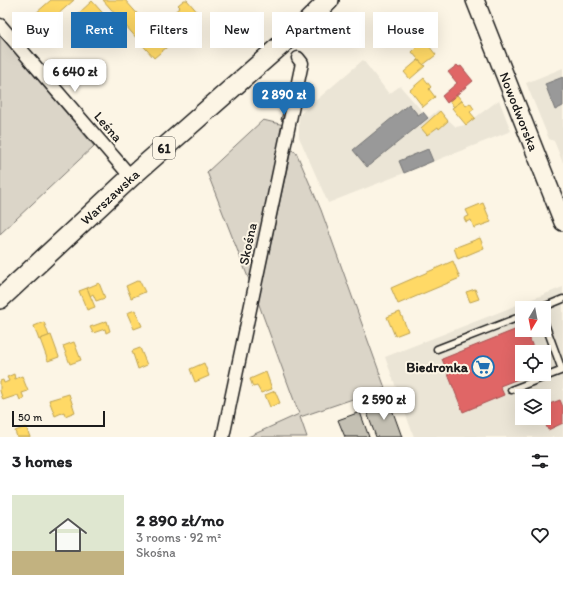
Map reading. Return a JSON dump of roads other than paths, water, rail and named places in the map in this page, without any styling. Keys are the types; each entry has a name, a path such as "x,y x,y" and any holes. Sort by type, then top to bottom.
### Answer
{"main road":[{"name":"Nowodworska","path":"475,0 563,222"},
{"name":"Warszawska","path":"0,299 131,177 306,23 326,1"}],"street":[{"name":"Leśna","path":"0,25 131,177"},
{"name":"Skośna","path":"222,437 302,63 298,58"}],"lane":[{"path":"551,304 563,299"},
{"path":"437,349 515,319"},
{"path":"511,390 563,370 550,337"}],"place":[{"name":"Biedronka","path":"483,367"}]}
